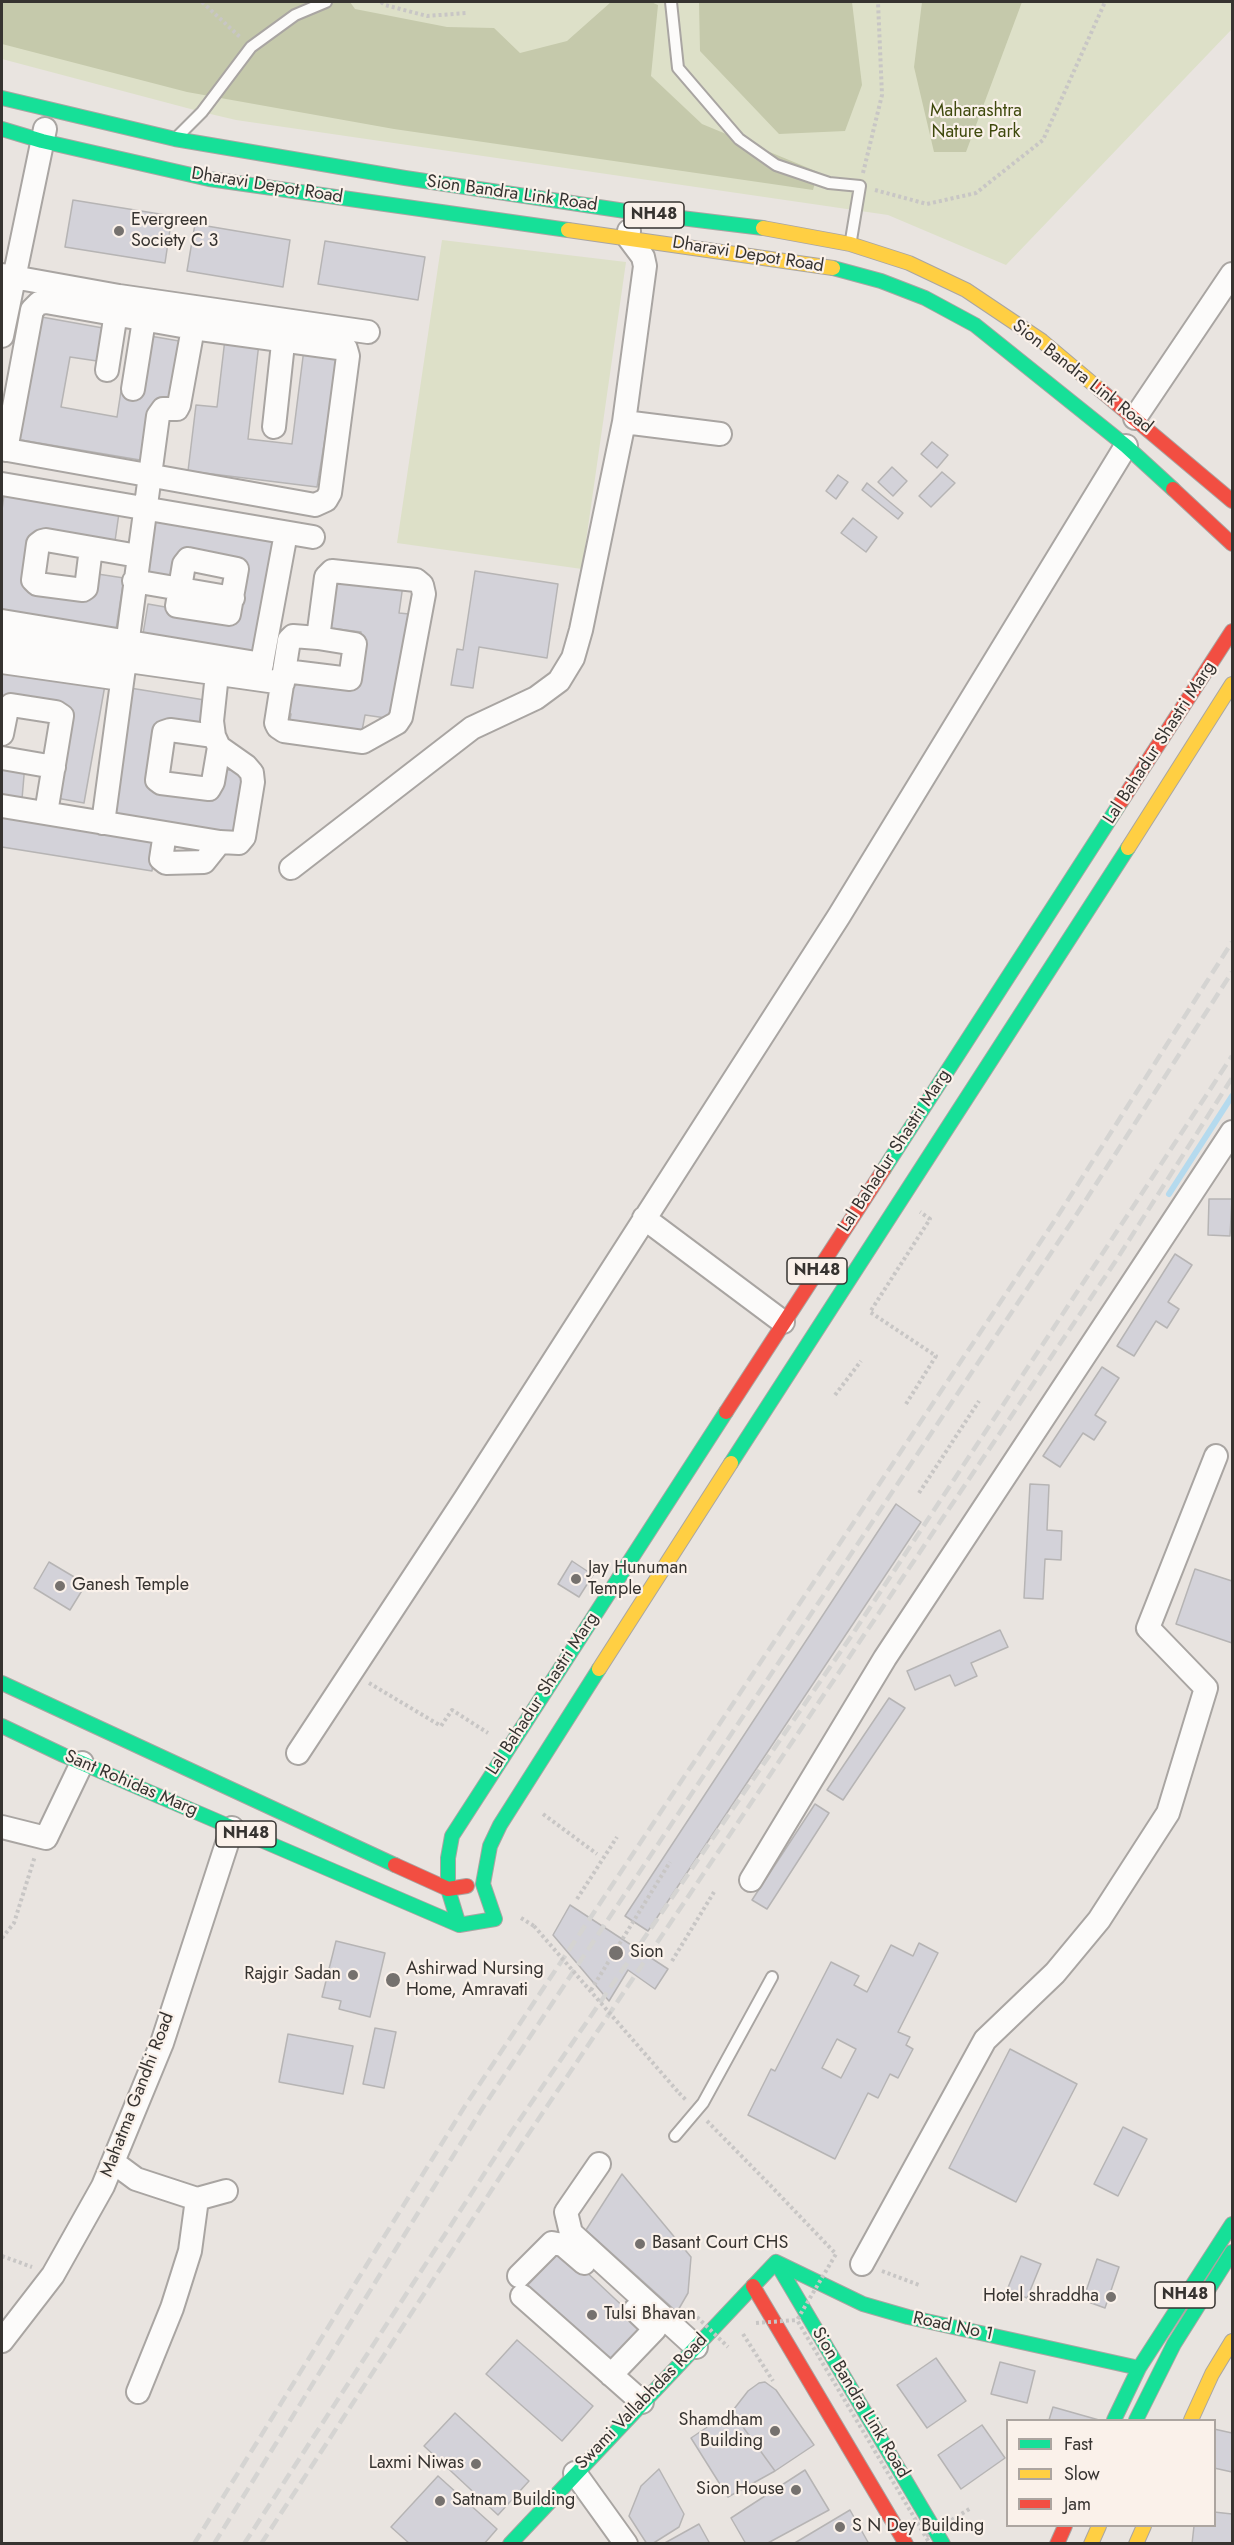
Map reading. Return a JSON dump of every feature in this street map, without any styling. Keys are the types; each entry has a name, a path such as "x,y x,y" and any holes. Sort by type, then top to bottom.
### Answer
{"main road":[{"name":"Sion Bandra Link Road","path":"2,98 175,139 405,178 632,212 749,226 850,244 909,263 966,290 1042,341 1233,501"},
{"name":"Dharavi Depot Road","path":"2,129 42,141 209,179 828,267 881,282 925,298 975,325 1126,446 1233,544"},
{"name":"Lal Bahadur Shastri Marg","path":"1233,631 849,1250 500,1825 490,1846 483,1884 495,1919 459,1925 448,1889 448,1858 452,1836 783,1322 849,1250 901,1197 1233,684"},
{"name":"Sant Rohidas Marg","path":"2,1683 121,1750 448,1889"},
{"name":"Sant Rohidas Marg","path":"2,1725 82,1763 459,1925"},
{"path":"110,1775 121,1750"},
{"path":"448,1889 483,1884"},
{"name":"NH48","path":"1115,2419 1139,2367 1233,2224"},
{"path":"1137,2419 1174,2344 1233,2252"},
{"name":"Sion Bandra Link Road","path":"776,2262 944,2544"},
{"name":"Swami Vallabhdas Road","path":"510,2544 776,2262"},
{"name":"Road No 1","path":"776,2262 863,2304 908,2317 1139,2367"},
{"name":"Sion Bandra Link Road","path":"753,2286 906,2544"},
{"path":"1149,2419 1172,2370 1206,2320"},
{"path":"1192,2419 1233,2341"},
{"path":"1057,2544 1065,2527"},
{"path":"1081,2544 1089,2527"},
{"path":"1091,2544 1099,2527"},
{"path":"1136,2544 1144,2527"}],"street":[{"path":"2,336 7,287 50,110"},
{"path":"291,868 472,728 536,698 560,681 573,658 581,630 624,422 645,266 643,257 628,237 632,212"},
{"path":"1135,418 1233,274"},
{"path":"7,287 285,330 342,347 347,352 330,493 326,500 315,505 4,449 34,306 46,302 117,305 144,320 193,328 285,330 368,332"},
{"path":"107,370 117,305"},
{"path":"133,389 144,320"},
{"path":"102,823 158,416 163,409 177,409 193,328"},
{"path":"274,427 285,330"},
{"path":"624,422 720,434"},
{"path":"298,1753 465,1499 839,916 1126,446"},
{"path":"2,484 313,537"},
{"path":"260,672 286,533"},
{"path":"91,548 138,556"},
{"path":"134,581 233,598 237,568 188,559 184,564 179,588"},
{"path":"5,643 124,661 163,657 284,677 350,679 355,644 318,638 291,638 284,677 276,723 278,728 284,731 363,742 397,723 401,717 424,594 422,585 416,580 330,572 326,577 318,638"},
{"path":"163,657 218,674 260,672"},
{"path":"2,806 220,842 239,843 244,837 253,782 252,772 216,741 212,721 218,674"},
{"path":"2,734 7,709 11,705 60,713 63,720 46,813"},
{"path":"2,758 54,766"},
{"path":"751,1880 885,1658 1233,1132"},
{"path":"644,1218 783,1322"},
{"path":"873,2268 985,2040 1055,1972 1098,1920 1168,1813 1206,1688 1148,1628 1216,1456"},
{"path":"2,1827 46,1838 82,1763"},
{"name":"Mahatma Gandhi Road","path":"2,2341 53,2275 113,2162 162,2043 232,1828"},
{"path":"113,2162 136,2179 197,2199 226,2191"},
{"path":"599,2164 566,2212 571,2233 690,2352"},
{"path":"138,2392 172,2308 190,2250 197,2199"},
{"path":"642,2402 611,2375 521,2286 552,2243 563,2245 655,2330 690,2352"},
{"path":"611,2375 655,2330"},
{"path":"575,2473 619,2540"}],"lane":[{"path":"175,139 202,112 251,47 295,15 326,2"},
{"path":"671,2 678,68 739,139 776,165 829,183 860,186 850,244"},
{"path":"675,2136 703,2103 772,1977"}],"path":[{"path":"202,2 251,47"},
{"path":"381,2 427,16 465,13"},
{"path":"878,2 882,95 860,186 927,204 976,193 1043,140 1105,2"},
{"path":"901,1197 930,1219 870,1312 936,1356 906,1404"},
{"path":"835,1395 861,1361"},
{"path":"920,1493 979,1401"},
{"path":"350,1671 441,1726 452,1710 490,1735"},
{"path":"543,1814 597,1854"},
{"path":"578,1899 617,1837"},
{"path":"591,1990 670,1862"},
{"path":"672,1961 714,1892"},
{"path":"534,1926 679,2093"},
{"path":"721,2136 836,2254 797,2320"},
{"path":"2,2256 53,2275"},
{"path":"873,2268 919,2285"},
{"path":"697,2317 728,2347"},
{"path":"756,2324 797,2320"},
{"path":"797,2320 930,2544"},
{"path":"744,2334 773,2381"},
{"path":"926,2536 971,2508"}],"green space":[{"name":"Maharashtra Nature Park","path":"2,2 1232,2 1232,29 1006,265 888,215 236,120 202,112 2,59"},
{"path":"2,2 350,2 355,9 447,27 494,28 520,53 567,41 611,2 651,2 658,5 651,76 702,124 818,172 813,190 394,129 187,92 2,44"},
{"path":"699,2 852,2 862,85 845,131 779,134 700,51"},
{"path":"922,2 1022,2 966,152 934,152 914,67"},
{"path":"442,240 626,262 582,569 397,543"}],"building":[{"name":"Evergreen Society C 3","path":"73,200 172,216 165,263 65,247"},
{"path":"195,224 290,240 283,287 187,271"},
{"path":"325,241 425,257 418,300 318,284"},
{"path":"36,316 103,328 97,361 70,357 61,407 117,417 121,391 140,394 150,336 185,342 174,406 146,461 15,439"},
{"path":"225,339 259,343 248,439 292,444 304,349 339,353 317,487 188,471 196,405 217,407"},
{"path":"932,442 948,455 937,468 921,454"},
{"path":"892,467 907,481 893,496 878,482"},
{"path":"942,472 955,483 931,507 919,496"},
{"path":"838,475 848,482 836,499 826,491"},
{"path":"867,483 903,513 898,519 862,490"},
{"path":"4,495 119,513 114,548 35,536 28,585 88,594 91,573 124,578 115,636 2,618"},
{"path":"153,516 279,537 258,661 142,640 148,604 234,619 244,563 183,552 178,581 142,575"},
{"path":"853,518 877,537 866,552 841,533"},
{"path":"475,571 558,584 547,658 479,647 473,688 451,685 457,649 463,650"},
{"path":"338,575 403,585 399,613 409,614 393,719 365,715 361,736 289,725 291,714 285,713 290,674 353,684 361,632 330,628"},
{"path":"2,668 105,685 84,803 51,797 67,709 6,701 2,721"},
{"path":"130,688 211,701 207,730 160,723 153,783 213,792 216,768 249,773 240,834 111,814"},
{"path":"2,759 25,764 22,799 2,796"},
{"path":"2,813 156,837 152,871 2,847"},
{"path":"1209,1199 1232,1199 1230,1236 1208,1235"},
{"path":"1175,1254 1192,1265 1168,1302 1179,1309 1167,1328 1156,1321 1134,1356 1117,1346"},
{"path":"1102,1367 1119,1378 1095,1415 1106,1422 1094,1440 1083,1433 1060,1467 1043,1456"},
{"path":"1030,1484 1049,1485 1047,1530 1062,1531 1061,1560 1045,1559 1043,1599 1024,1598"},
{"path":"896,1504 921,1522 648,1931 625,1916"},
{"name":"Jay Hunuman Temple","path":"572,1561 593,1575 579,1597 558,1584"},
{"name":"Ganesh Temple","path":"49,1562 86,1584 70,1610 34,1588"},
{"path":"1195,1569 1232,1581 1232,1643 1176,1624"},
{"path":"1000,1630 1008,1647 971,1663 977,1676 955,1686 950,1675 915,1690 907,1671"},
{"path":"889,1698 905,1708 843,1800 827,1790"},
{"path":"815,1804 829,1813 767,1909 752,1900"},
{"path":"570,1905 668,1969 655,1989 628,1970 609,2001 553,1935"},
{"name":"Rajgir Sadan","path":"336,1941 385,1953 370,2017 339,2009 341,2001 322,1997"},
{"path":"919,1943 938,1953 898,2032 910,2037 906,2045 913,2049 898,2078 890,2074 878,2098 868,2093 835,2159 748,2115 771,2069 775,2071 831,1962 859,1976 854,1985 867,1992 891,1945 913,1956","holes":["837,2039 856,2049 841,2078 822,2068"]},
{"path":"375,2028 396,2032 384,2088 363,2084"},
{"path":"288,2034 353,2046 343,2094 279,2082"},
{"path":"1010,2049 1077,2084 1016,2202 949,2168"},
{"path":"1123,2127 1147,2139 1118,2196 1094,2184"},
{"name":"Basant Court CHS","path":"622,2174 691,2257 688,2293 677,2312 586,2230"},
{"name":"Tulsi Bhavan","path":"562,2249 648,2330 610,2370 524,2289"},
{"path":"1021,2256 1041,2264 1027,2298 1007,2290"},
{"path":"1097,2259 1119,2267 1105,2308 1083,2300"},
{"path":"517,2340 593,2406 562,2441 486,2374"},
{"path":"936,2358 966,2401 927,2428 897,2385"},
{"path":"1000,2362 1035,2371 1027,2403 991,2394"},
{"name":"Shamdham Building","path":"765,2382 776,2390 814,2445 775,2471 735,2416 734,2409 748,2391 759,2383"},
{"path":"1053,2407 1095,2419 1049,2419"},
{"path":"734,2409 735,2416 775,2471 728,2497 691,2438"},
{"name":"Laxmi Niwas","path":"455,2413 529,2481 498,2515 424,2446"},
{"path":"982,2425 1005,2458 961,2489 938,2455"},
{"path":"1216,2429 1232,2433 1232,2472 1216,2468"},
{"path":"659,2469 684,2514 679,2527 652,2544 647,2544 629,2516 641,2486"},
{"name":"Sion House","path":"805,2470 829,2510 766,2544 746,2544 731,2518"},
{"name":"Satnam Building","path":"438,2476 497,2529 484,2544 410,2544 391,2527"},
{"name":"S N Dey Building","path":"850,2510 869,2544 793,2544"},
{"path":"1216,2512 1232,2514 1232,2544 1192,2544 1194,2527 1216,2527"},
{"path":"699,2524 710,2544 663,2544"}],"waterway":[{"path":"1169,1194 1232,1096"}],"railway":[{"path":"194,2544 465,2106 1059,1214 1232,942"},
{"path":"214,2544 482,2109 1073,1220 1232,972"},
{"path":"244,2544 512,2131 852,1635 1232,1056"},
{"path":"261,2544 521,2145 1117,1259 1232,1078"}],"traffic: fast":[{"path":"2,98 175,139 405,178 632,212 763,228"},
{"path":"2,129 42,141 209,179 568,230"},
{"path":"833,268 881,281 925,298 975,325 1126,446 1173,489"},
{"path":"884,1169 1121,802"},
{"path":"731,1463 1128,848"},
{"path":"459,1925 448,1889 448,1858 452,1836 726,1412"},
{"path":"2,1726 63,1755 459,1925 495,1919 483,1884 490,1846 500,1825 599,1669"},
{"path":"2,1683 395,1865"},
{"path":"1114,2419 1139,2368 1232,2224"},
{"path":"1136,2419 1174,2344 1232,2252"},
{"path":"510,2544 776,2262 863,2304 908,2317 1139,2368"},
{"path":"776,2262 943,2544"}],"traffic: slow":[{"path":"763,228 850,244 909,263 966,290 1042,341 1099,389"},
{"path":"568,230 833,268"},
{"path":"1128,848 1232,684"},
{"path":"599,1669 731,1463"},
{"path":"1191,2419 1212,2374 1232,2341"},
{"path":"1091,2544 1099,2527"},
{"path":"1136,2544 1144,2527"}],"traffic: jam":[{"path":"1099,389 1232,501"},
{"path":"1173,489 1232,544"},
{"path":"1121,802 1232,631"},
{"path":"726,1412 884,1169"},
{"path":"395,1865 448,1889 467,1886"},
{"path":"753,2286 906,2544"},
{"path":"1057,2544 1065,2527"}],"place":[{"name":"Evergreen Society C 3","path":"119,231"},
{"name":"Jay Hunuman Temple","path":"576,1579"},
{"name":"Ganesh Temple","path":"60,1586"},
{"name":"Sion","path":"616,1953"},
{"name":"Rajgir Sadan","path":"353,1975"},
{"name":"Ashirwad Nursing Home, Amravati","path":"393,1980"},
{"name":"Basant Court CHS","path":"640,2244"},
{"name":"Hotel shraddha","path":"1111,2297"},
{"name":"Tulsi Bhavan","path":"592,2315"},
{"name":"Shamdham Building","path":"775,2431"},
{"name":"Laxmi Niwas","path":"476,2464"},
{"name":"Sion House","path":"796,2490"},
{"name":"Satnam Building","path":"440,2501"},
{"name":"S N Dey Building","path":"840,2527"}]}
